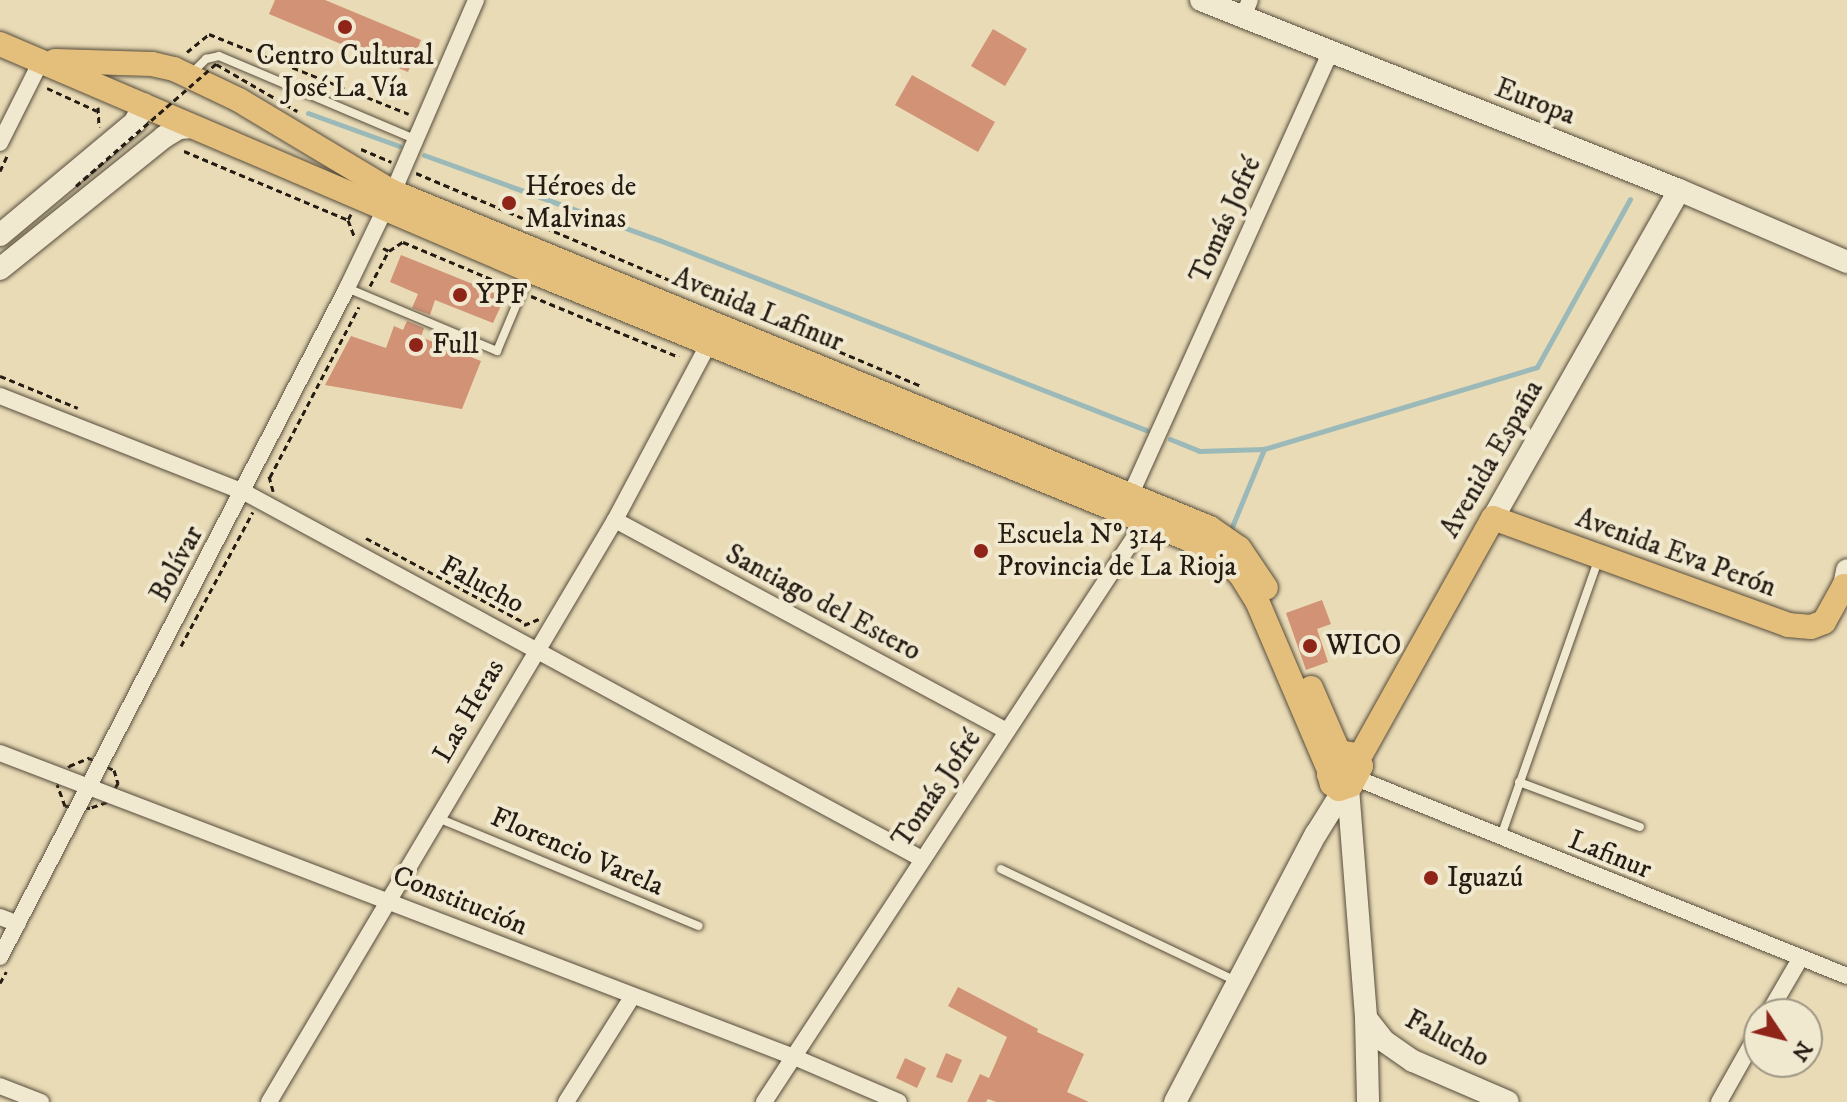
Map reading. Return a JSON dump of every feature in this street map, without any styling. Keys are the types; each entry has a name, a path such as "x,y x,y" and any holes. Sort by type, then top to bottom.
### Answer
{"main road":[{"name":"Europa","path":"1201,0 1246,9 1330,53 1679,190 1847,262"},
{"name":"Avenida Lafinur","path":"0,44 41,61 102,100 144,104 233,143 390,201 1130,496 1150,514"},
{"name":"Avenida Lafinur","path":"41,61 152,64 192,71 390,201 526,281 709,343 1150,514 1215,550 1240,574 1257,601 1344,775"},
{"path":"0,235 138,118 150,86 159,77 192,71"},
{"path":"233,143 246,137 252,125 248,108 239,100"},
{"path":"0,269 164,137 179,128 193,127"},
{"name":"Avenida España","path":"1175,1102 1344,775 1679,190"},
{"name":"Avenida Eva Perón","path":"1493,518 1788,625 1811,627 1840,612 1846,582"},
{"path":"1344,775 1366,1018 1368,1102"},
{"name":"Falucho","path":"1366,1018 1384,1041 1413,1061 1508,1102"}],"street":[{"name":"Bolívar","path":"0,957 244,492 347,288 390,201 476,0"},
{"name":"Tomás Jofré","path":"1130,496 1330,53"},
{"path":"0,143 41,61"},
{"name":"Las Heras","path":"269,1102 615,520 709,343"},
{"name":"Falucho","path":"0,396 244,492 922,859"},
{"name":"Tomás Jofré","path":"764,1102 1150,514"},
{"name":"Santiago del Estero","path":"615,520 1007,731"},
{"name":"Constitución","path":"0,753 794,1057 899,1102"},
{"name":"Lafinur","path":"1344,775 1847,976"},
{"path":"0,917 18,924"},
{"path":"1777,998 1800,959"},
{"path":"566,1102 632,997"},
{"path":"1719,1102 1743,1059"},
{"path":"0,1086 41,1102"}],"lane":[{"path":"192,71 219,56 416,139"},
{"path":"347,288 497,351 526,281"},
{"path":"1500,839 1599,557"},
{"path":"1519,782 1640,827"},
{"name":"Florencio Varela","path":"437,818 699,926"},
{"path":"1001,869 1239,982"}],"path":[{"path":"292,116 192,71 185,54 209,34 414,116"},
{"path":"76,186 216,64 297,111"},
{"path":"47,88 102,100 100,135 108,145"},
{"path":"354,145 933,391"},
{"path":"184,151 348,220"},
{"path":"403,242 526,281 679,357"},
{"path":"270,477 389,251"},
{"path":"181,646 254,509"},
{"path":"358,534 525,623"}],"building":[{"name":"Centro Cultural José La Vía","path":"275,0 325,0 421,40 408,72 269,14"},
{"path":"993,29 1027,49 1005,86 971,66"},
{"path":"912,75 995,122 978,152 895,105"},
{"name":"YPF","path":"401,255 505,297 493,323 435,300 430,315 412,308 418,294 390,282"},
{"path":"407,321 424,328 421,337 481,361 462,409 325,385 351,336 386,348 394,326 403,330"},
{"name":"WICO","path":"1322,600 1331,624 1317,629 1328,662 1306,670 1286,613"},
{"path":"958,987 1038,1029 1037,1032 1084,1054 1067,1092 1089,1102 996,1102 988,1099 986,1102 967,1102 980,1074 989,1078 1007,1037 948,1006"},
{"path":"946,1053 962,1060 952,1083 936,1077"},
{"path":"905,1058 926,1068 917,1088 896,1078"}],"waterway":[{"path":"308,113 399,146"},
{"path":"424,155 659,240 1146,430"},
{"path":"1170,439 1199,451 1264,449 1537,367 1630,199"},
{"path":"1229,534 1264,449"}],"place":[{"name":"Centro Cultural José La Vía","path":"345,27"},
{"name":"Héroes de Malvinas","path":"509,203"},
{"name":"YPF","path":"460,295"},
{"name":"Full","path":"416,345"},
{"name":"Escuela Nº 314 Provincia de La Rioja","path":"981,551"},
{"name":"WICO","path":"1310,646"},
{"name":"Iguazú","path":"1431,878"}]}
